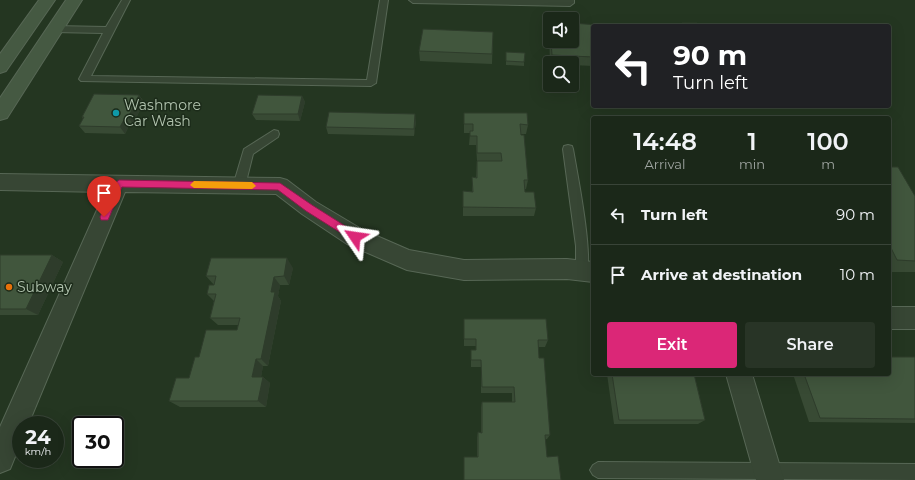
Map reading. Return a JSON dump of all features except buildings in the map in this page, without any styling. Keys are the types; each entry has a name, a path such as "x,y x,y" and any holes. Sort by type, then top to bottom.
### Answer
{"main road":[{"path":"0,66 46,0"},
{"path":"0,113 74,0"}],"street":[{"path":"0,182 280,186 309,208 355,237 407,260 464,270 567,268 587,272"},
{"path":"0,459 119,183"},
{"path":"891,318 915,318"},
{"path":"741,376 769,476"}],"lane":[{"path":"126,0 84,79 371,83 384,0"},
{"path":"413,0 570,3 570,0"},
{"path":"54,29 109,30"},
{"path":"238,186 248,152 274,134"},
{"path":"568,149 587,272"},
{"path":"598,470 769,476 915,472"}],"slow traffic":[{"path":"194,185 252,186"}],"place":[{"name":"Washmore Car Wash","path":"116,113"},
{"name":"Subway","path":"9,287"}],"route":[{"path":"104,217 119,183 280,186 309,208 355,237"}]}
